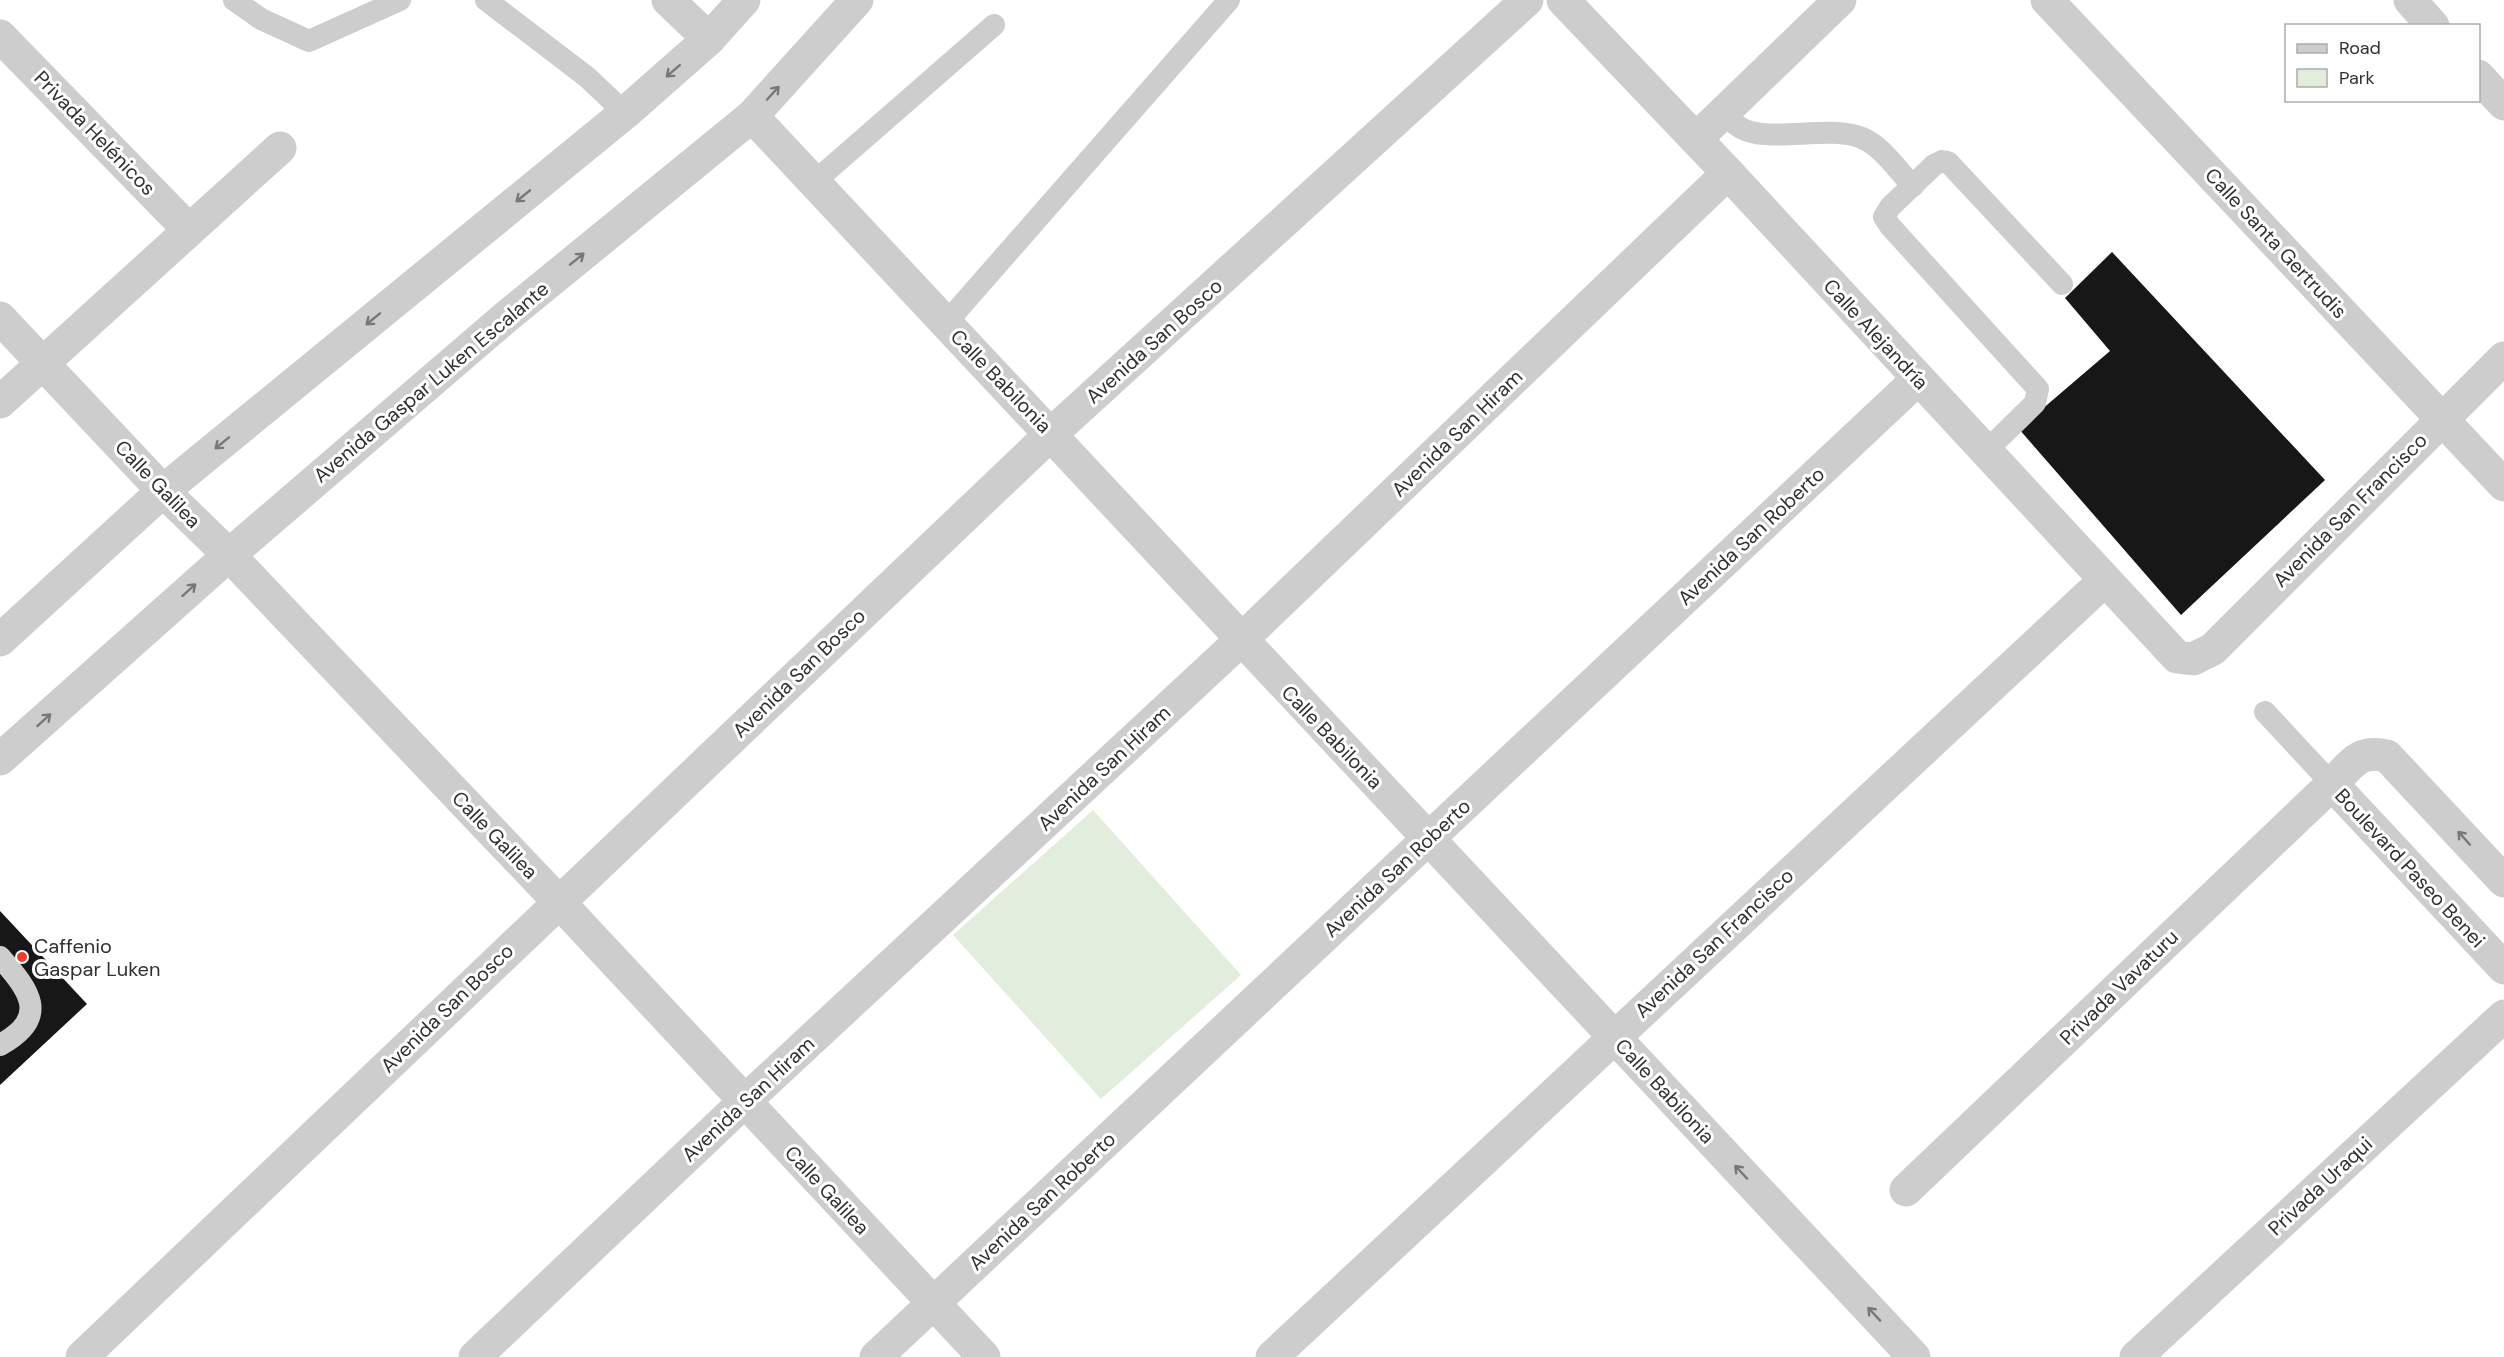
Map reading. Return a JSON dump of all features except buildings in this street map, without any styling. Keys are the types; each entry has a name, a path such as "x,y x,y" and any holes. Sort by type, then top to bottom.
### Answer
{"street":[{"path":"668,0 709,39"},
{"path":"0,640 163,491 625,113 709,39 744,0"},
{"name":"Avenida Gaspar Luken Escalante","path":"0,759 229,555 506,317 752,117 857,0"},
{"name":"Avenida San Bosco","path":"82,1357 1051,434 1527,0"},
{"name":"Calle Alejandría","path":"1563,0 1728,173 2176,657 2193,659"},
{"path":"1696,139 1840,0"},
{"name":"Calle Santa Gertrudis","path":"2047,0 2504,485"},
{"path":"2410,0 2431,24"},
{"name":"Privada Helénicos","path":"0,36 189,230"},
{"path":"2480,78 2504,104"},
{"name":"Calle Babilonia","path":"752,117 1051,434 1240,641 1429,839 1914,1357"},
{"path":"0,402 280,148"},
{"name":"Avenida San Hiram","path":"475,1357 745,1101 1240,641 1728,173"},
{"name":"Calle Galilea","path":"0,318 163,491 229,555 559,902 932,1304 984,1357"},
{"name":"Avenida San Francisco","path":"2193,659 2213,649 2441,418 2504,358"},
{"name":"Avenida San Roberto","path":"876,1357 1918,379"},
{"name":"Avenida San Francisco","path":"1272,1357 2105,580"},
{"name":"Boulevard Paseo Benei","path":"2504,881 2387,756 2373,752 2359,757 2332,784 2504,968"},
{"name":"Privada Vavaturu","path":"1906,1190 2332,784"},
{"name":"Privada Uraqui","path":"2136,1357 2504,1016"}],"lane":[{"path":"234,0 261,19 309,41 400,0"},
{"path":"486,0 587,77 625,113"},
{"path":"946,323 1229,0"},
{"path":"813,183 994,25"},
{"path":"1722,114 1742,129 1758,133 1846,134 1862,138 1882,154 1913,186"},
{"path":"1985,452 2035,402 2038,389 1884,217 1890,207 1934,165 1942,160 1948,162 2062,284"},
{"path":"2265,712 2332,784"},
{"path":"0,957 27,989 31,1008 24,1026 13,1038 0,1045"}],"green space":[{"path":"1093,810 1241,975 1101,1099 953,935"}],"place":[{"name":"Caffenio Gaspar Luken","path":"22,957"}]}
